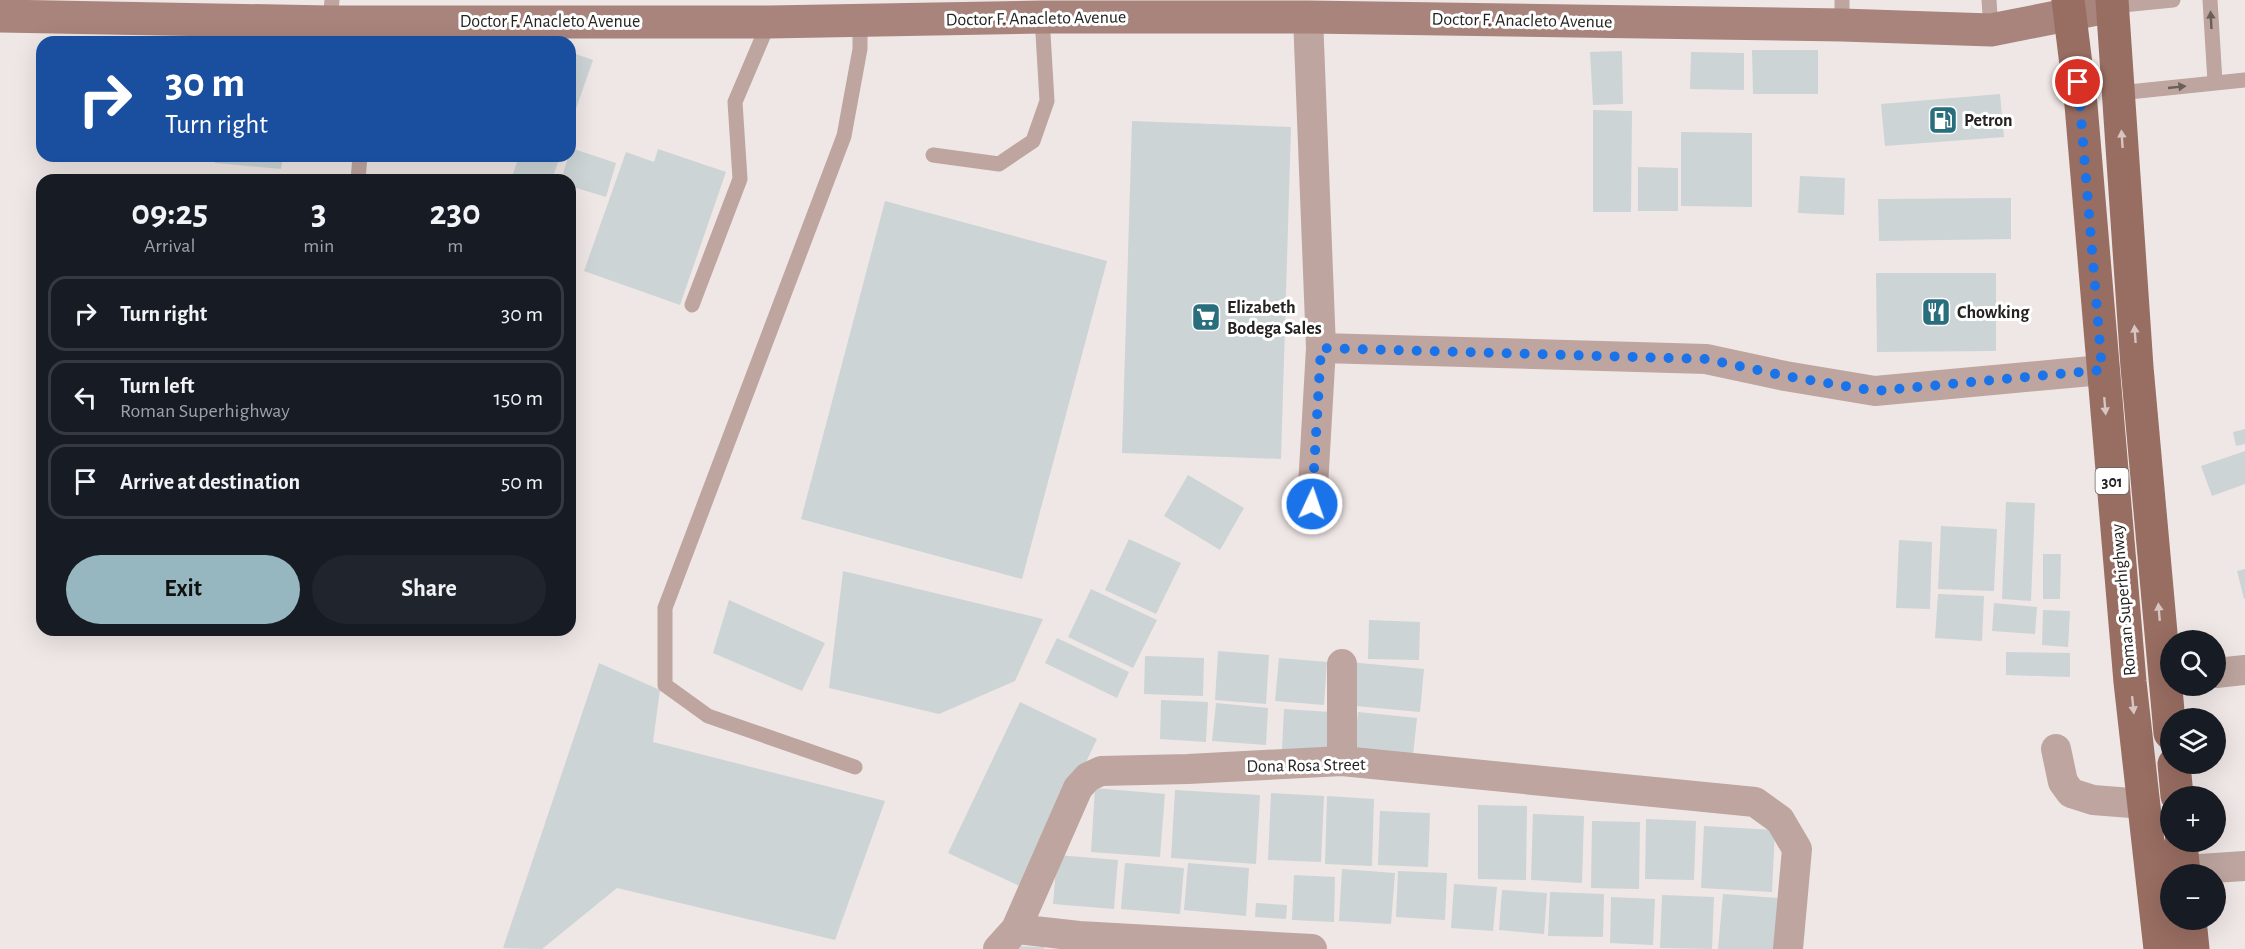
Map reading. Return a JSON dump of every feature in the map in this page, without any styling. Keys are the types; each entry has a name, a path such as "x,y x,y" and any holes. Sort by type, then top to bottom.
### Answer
{"main road":[{"name":"Doctor F. Anacleto Avenue","path":"0,16 331,11 367,31 1042,17 1137,8 1308,17 1842,13 1990,15 2112,3"},
{"name":"Roman Superhighway","path":"2112,3 2137,367 2163,630"},
{"name":"Roman Superhighway","path":"2069,7 2082,117 2130,681 2160,949"},
{"path":"2191,930 2193,949"}],"street":[{"path":"1308,17 1321,348 1312,504"},
{"path":"1321,348 1706,359 1785,376 1875,391 2102,370"},
{"path":"1341,760 1342,664"},
{"path":"2226,672 2245,670"},
{"path":"2056,749 2063,782 2071,793 2093,800 2144,804"},
{"name":"Dona Rosa Street","path":"1007,939 1078,788 1088,777 1101,771 1188,769 1341,760 1755,802 1780,820 1797,849 1788,949"},
{"path":"2183,862 2245,866"},
{"path":"1007,939 1079,936 1312,949"}],"lane":[{"path":"2112,3 2173,0"},
{"path":"2210,0 2215,82"},
{"path":"933,155 999,164 1033,141 1047,101 1042,17"},
{"path":"855,767 708,716 665,685 664,608 844,136 860,49 860,21"},
{"path":"692,305 740,179 735,102 769,22"},
{"path":"2119,93 2245,80"}],"building":[{"path":"1752,50 1818,50 1818,94 1753,94"},
{"path":"1622,51 1623,104 1593,105 1590,52"},
{"path":"1691,52 1744,53 1744,90 1690,89"},
{"path":"576,54 593,60 576,109"},
{"name":"Petron","path":"2000,94 2004,137 1885,146 1881,104"},
{"path":"1593,110 1632,111 1631,212 1593,212"},
{"name":"Elizabeth Bodega Sales","path":"1132,121 1291,127 1281,459 1122,453"},
{"path":"1681,132 1752,133 1752,207 1681,206"},
{"path":"658,149 726,172 680,305 584,271 626,152 654,162"},
{"path":"576,150 616,163 606,197 576,188 576,174 563,174 567,162 576,162"},
{"path":"215,162 282,162 281,169"},
{"path":"517,162 558,162 554,174 513,174"},
{"path":"1638,167 1678,168 1678,211 1638,211"},
{"path":"1800,176 1845,178 1844,215 1798,213"},
{"path":"2011,198 2011,239 1879,241 1878,199"},
{"path":"885,201 1107,261 1022,579 801,519"},
{"name":"Chowking","path":"1876,273 1996,273 1996,351 1877,352"},
{"path":"2245,429 2245,444 2236,446 2233,432"},
{"path":"2245,451 2245,484 2212,496 2201,466"},
{"path":"1188,475 1244,508 1220,550 1164,516"},
{"path":"2006,502 2035,503 2031,601 2002,599"},
{"path":"1941,526 1997,529 1994,591 1938,589"},
{"path":"1129,539 1181,563 1156,614 1105,590"},
{"path":"1899,540 1932,542 1930,609 1896,608"},
{"path":"2043,554 2061,554 2060,599 2043,599"},
{"path":"2245,569 2245,599 2244,599 2237,571"},
{"path":"843,571 1043,619 1015,681 939,714 829,688"},
{"path":"1091,589 1157,620 1133,668 1068,637"},
{"path":"1938,594 1984,596 1982,641 1935,638"},
{"path":"729,600 825,643 802,691 713,653"},
{"path":"1994,603 2037,607 2035,634 1992,631"},
{"path":"2043,610 2070,611 2068,647 2042,645"},
{"path":"1369,620 1420,622 1419,660 1368,659"},
{"path":"1057,638 1129,672 1117,698 1045,663"},
{"path":"1218,651 1269,655 1266,704 1215,700"},
{"path":"2006,652 2070,653 2070,677 2006,675"},
{"path":"1145,656 1204,658 1203,696 1144,694"},
{"path":"1279,658 1327,662 1324,705 1275,701"},
{"path":"1349,662 1424,669 1420,712 1345,705"},
{"path":"599,663 660,690 653,742 885,801 835,940 617,888 542,949 503,948"},
{"path":"1161,700 1208,702 1206,742 1160,739"},
{"path":"1020,702 1097,739 1026,889 948,853"},
{"path":"1216,703 1268,708 1266,745 1212,741"},
{"path":"1284,709 1330,712 1328,752 1282,749"},
{"path":"1358,712 1417,718 1412,765 1353,759"},
{"path":"1095,788 1165,794 1160,857 1091,852"},
{"path":"1175,790 1260,795 1256,864 1171,858"},
{"path":"1271,793 1324,796 1321,862 1268,860"},
{"path":"1327,796 1374,799 1372,866 1325,864"},
{"path":"1478,805 1527,806 1526,880 1478,879"},
{"path":"1380,811 1430,813 1428,867 1378,865"},
{"path":"1533,814 1584,816 1582,883 1531,880"},
{"path":"1646,819 1696,821 1694,880 1645,879"},
{"path":"1592,821 1640,822 1639,889 1591,888"},
{"path":"1704,826 1775,830 1772,892 1701,888"},
{"path":"1057,855 1118,860 1114,909 1053,904"},
{"path":"1125,863 1184,868 1180,914 1121,909"},
{"path":"1188,863 1249,868 1246,916 1184,910"},
{"path":"1342,869 1395,873 1391,924 1339,921"},
{"path":"1398,871 1447,873 1445,920 1396,917"},
{"path":"1294,875 1335,877 1334,922 1292,920"},
{"path":"1454,884 1497,887 1493,931 1451,928"},
{"path":"1502,890 1547,893 1544,934 1499,930"},
{"path":"1550,892 1604,894 1603,937 1548,936"},
{"path":"1723,894 1778,898 1774,949 1718,949"},
{"path":"1662,895 1714,897 1712,949 1660,948"},
{"path":"1611,897 1655,899 1653,945 1610,943"},
{"path":"1256,903 1287,905 1286,919 1255,917"},
{"path":"1010,946 1044,947 1044,949 1010,949"}],"place":[{"name":"Petron","path":"1943,120"},
{"name":"Chowking","path":"1936,312"},
{"name":"Elizabeth Bodega Sales","path":"1206,317"}],"route":[{"path":"1312,504 1321,348 1706,359 1785,376 1875,391 2102,370 2078,82"}]}
